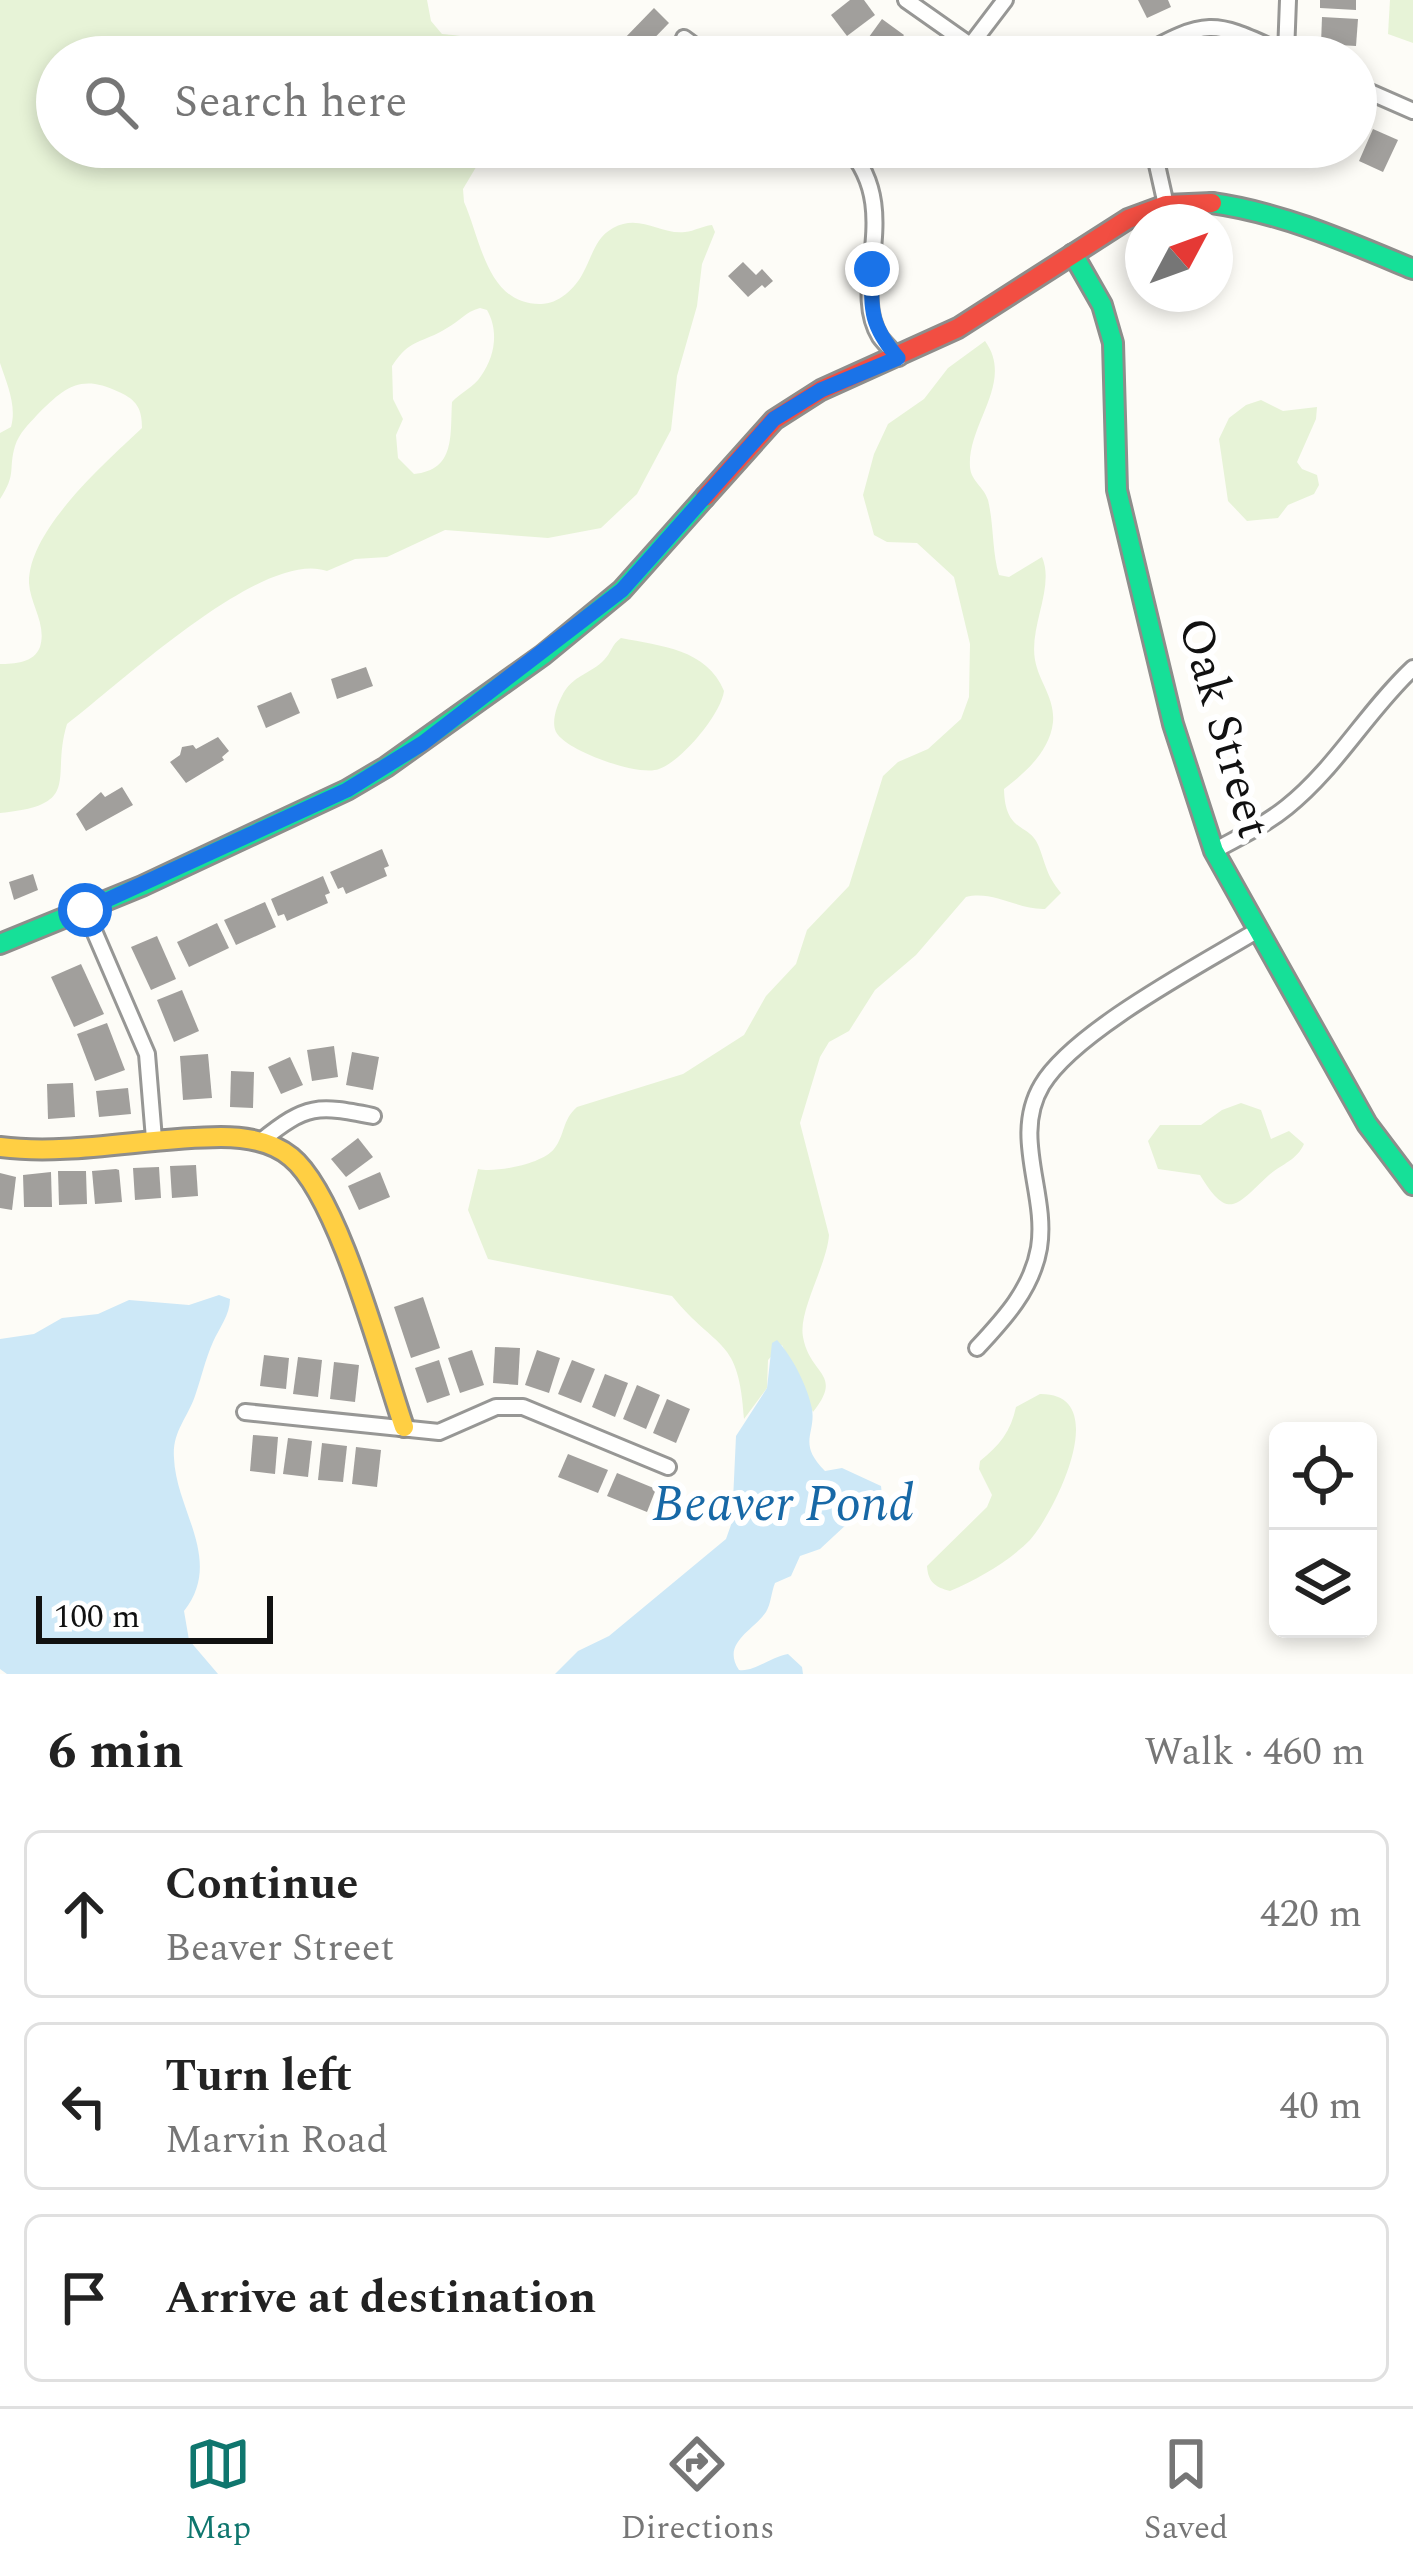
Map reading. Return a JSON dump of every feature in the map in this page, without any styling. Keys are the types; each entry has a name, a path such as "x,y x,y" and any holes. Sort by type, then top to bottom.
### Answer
{"street":[{"path":"906,0 956,36"},
{"path":"978,36 1005,0"},
{"path":"1288,0 1289,36"},
{"path":"1177,36 1210,26 1244,36"},
{"path":"1377,95 1413,110"},
{"path":"860,168 868,180 876,219 871,312 879,335 898,358"},
{"path":"1158,168 1166,204"},
{"path":"1179,204 1218,204"},
{"path":"1233,206 1262,211 1352,242 1413,269"},
{"path":"0,944 347,790 423,743 622,590 774,419 821,390 898,358 994,307 1125,221"},
{"name":"Oak Street","path":"1073,254 1102,304 1113,343 1118,490 1173,724 1214,851 1367,1124 1413,1185"},
{"path":"1214,851 1287,807 1324,772 1413,668"},
{"path":"85,910 147,1054 154,1139"},
{"path":"977,1348 1026,1286 1039,1246 1028,1119 1043,1084 1070,1054 1123,1014 1258,930"},
{"path":"261,1141 313,1108 373,1116"},
{"path":"0,1147 223,1136 261,1141 290,1156 316,1186 334,1226 404,1427"},
{"path":"245,1412 439,1432 496,1407 523,1407 668,1467"}],"green space":[{"path":"0,0 427,0 431,21 442,34 457,36 36,36 36,168 476,168 463,189 464,202 489,268 509,294 541,304 571,290 598,242 613,228 641,223 685,232 712,225 715,232 702,264 697,306 677,376 671,430 637,494 601,528 548,538 445,530 387,557 355,559 327,571 300,569 267,580 192,624 67,724 54,796 26,809 0,813 0,664 28,659 42,639 29,583 32,563 41,541 72,498 142,428 137,406 125,395 94,384 74,386 56,397 22,433 0,499 0,433 11,427 10,395 0,363","holes":["475,310 487,310 490,360 478,380 452,402 444,458 428,471 414,474 398,458 396,435 403,419 393,399 392,366 411,345"]},
{"path":"1390,0 1413,0 1413,43 1388,34"},
{"path":"985,341 995,372 970,467 988,500 999,575 1009,577 1042,557 1046,581 1034,647 1053,713 1042,752 1004,789 1005,804 1013,821 1035,839 1061,893 1045,909 986,896 966,897 916,955 875,990 849,1031 829,1042 800,1123 829,1235 803,1326 807,1350 825,1389 813,1412 782,1345 768,1360 767,1388 744,1419 731,1358 672,1296 488,1259 468,1210 478,1169 507,1168 540,1159 554,1149 577,1107 683,1074 744,1035 766,996 796,964 807,930 849,886 883,776 898,762 928,749 961,719 969,697 970,644 954,577 917,543 887,542 874,535 863,495 888,424 924,399 948,368"},
{"path":"1261,400 1283,411 1317,407 1297,462 1317,475 1319,485 1314,494 1288,505 1278,518 1247,521 1228,501 1219,439 1229,418"},
{"path":"621,638 694,658 724,691 699,736 659,769 604,761 556,732 554,719 566,689 604,660"},
{"path":"1241,1103 1261,1110 1271,1139 1289,1131 1304,1144 1241,1200 1226,1204 1200,1175 1158,1169 1148,1141 1160,1125 1201,1125"},
{"path":"1040,1394 1062,1399 1073,1412 1076,1432 1053,1505 1030,1540 1012,1556 950,1591 940,1588 931,1580 927,1566 987,1507 992,1495 979,1469 980,1461 1003,1437 1016,1407"}],"water":[{"path":"219,1295 230,1299 228,1310 174,1449 177,1478 199,1554 195,1592 184,1611 189,1640 218,1674 7,1674 0,1669 0,1339 34,1334 62,1318 98,1314 129,1300 189,1305"},
{"name":"Beaver Pond","path":"777,1340 794,1363 810,1400 810,1446 817,1461 825,1471 842,1468 881,1486 882,1495 870,1512 848,1523 820,1549 800,1556 791,1576 775,1583 766,1612 736,1645 734,1661 739,1670 788,1654 803,1674 555,1674 578,1651 609,1636 726,1539 732,1522 736,1436 767,1388 772,1343"}],"building":[{"path":"850,0 864,0 875,15 847,36 831,15"},
{"path":"1138,0 1168,0 1171,7 1147,18"},
{"path":"1320,0 1356,0 1356,10 1320,8"},
{"path":"654,8 669,23 656,36 627,36"},
{"path":"1322,17 1358,19 1357,36 1321,36"},
{"path":"882,19 904,35 903,36 870,36"},
{"path":"1377,131 1398,140 1383,172 1374,168"},
{"path":"743,262 756,275 762,269 773,281 748,297 728,276"},
{"path":"366,667 373,686 337,699 331,679"},
{"path":"291,692 300,713 266,728 257,706"},
{"path":"218,737 229,751 224,760 186,783 170,762 182,747 196,749"},
{"path":"122,787 133,805 86,831 76,814 101,792 105,797"},
{"path":"382,849 389,866 384,868 387,876 346,894 343,887 338,889 330,872"},
{"path":"33,874 38,890 14,900 9,882"},
{"path":"323,876 330,893 325,895 328,903 287,921 284,914 278,916 271,899"},
{"path":"265,902 276,927 236,945 224,920"},
{"path":"217,923 229,948 189,967 177,942"},
{"path":"157,936 176,979 151,990 131,947"},
{"path":"81,964 104,1014 74,1027 51,977"},
{"path":"182,990 199,1031 174,1042 157,1000"},
{"path":"107,1023 125,1070 95,1081 77,1034"},
{"path":"334,1046 338,1077 312,1081 307,1050"},
{"path":"352,1052 379,1057 373,1090 346,1085"},
{"path":"208,1054 212,1098 183,1100 180,1056"},
{"path":"290,1057 303,1085 281,1094 268,1067"},
{"path":"231,1071 254,1072 253,1108 230,1107"},
{"path":"73,1083 75,1117 48,1119 47,1084"},
{"path":"128,1088 131,1114 99,1117 96,1091"},
{"path":"358,1138 373,1157 346,1177 331,1159"},
{"path":"196,1165 198,1196 172,1198 170,1166"},
{"path":"159,1167 161,1198 135,1200 133,1168"},
{"path":"116,1169 122,1202 95,1204 92,1171"},
{"path":"58,1171 86,1171 87,1204 59,1205"},
{"path":"51,1172 52,1207 24,1207 23,1175"},
{"path":"380,1172 390,1197 359,1210 348,1186"},
{"path":"0,1173 16,1177 12,1210 0,1208"},
{"path":"423,1297 440,1348 411,1358 394,1307"},
{"path":"495,1347 520,1348 518,1385 493,1383"},
{"path":"472,1350 484,1385 460,1393 448,1358"},
{"path":"537,1350 560,1358 549,1393 525,1385"},
{"path":"264,1355 289,1358 286,1389 260,1386"},
{"path":"298,1357 322,1360 318,1397 293,1394"},
{"path":"439,1360 450,1395 427,1403 415,1368"},
{"path":"572,1360 595,1369 581,1403 558,1394"},
{"path":"334,1362 359,1365 355,1402 330,1399"},
{"path":"605,1374 628,1383 615,1417 592,1407"},
{"path":"637,1385 660,1395 646,1429 623,1419"},
{"path":"667,1399 690,1409 676,1443 653,1433"},
{"path":"253,1435 278,1437 275,1474 250,1471"},
{"path":"288,1438 312,1441 308,1477 283,1474"},
{"path":"322,1443 347,1446 343,1482 318,1480"},
{"path":"356,1447 381,1450 377,1487 352,1484"},
{"path":"568,1454 608,1470 598,1493 558,1477"},
{"path":"617,1473 656,1489 647,1512 607,1496"}],"traffic: fast":[{"path":"1212,203 1290,221 1413,269"},
{"path":"1073,254 1102,305 1113,343 1117,490 1173,724 1214,851 1367,1124 1413,1185"},
{"path":"0,944 142,886 386,767 543,655 622,590 705,497"}],"traffic: slow":[{"path":"0,1147 55,1149 221,1137 258,1141 284,1152 309,1177 342,1243 404,1427"}],"traffic: jam":[{"path":"705,497 774,420 821,390 958,328 1128,219 1166,205 1212,203"}],"route":[{"path":"85,910 347,790 423,743 584,623 668,543 774,419 821,390 898,358 879,335 871,312 872,269"}]}
